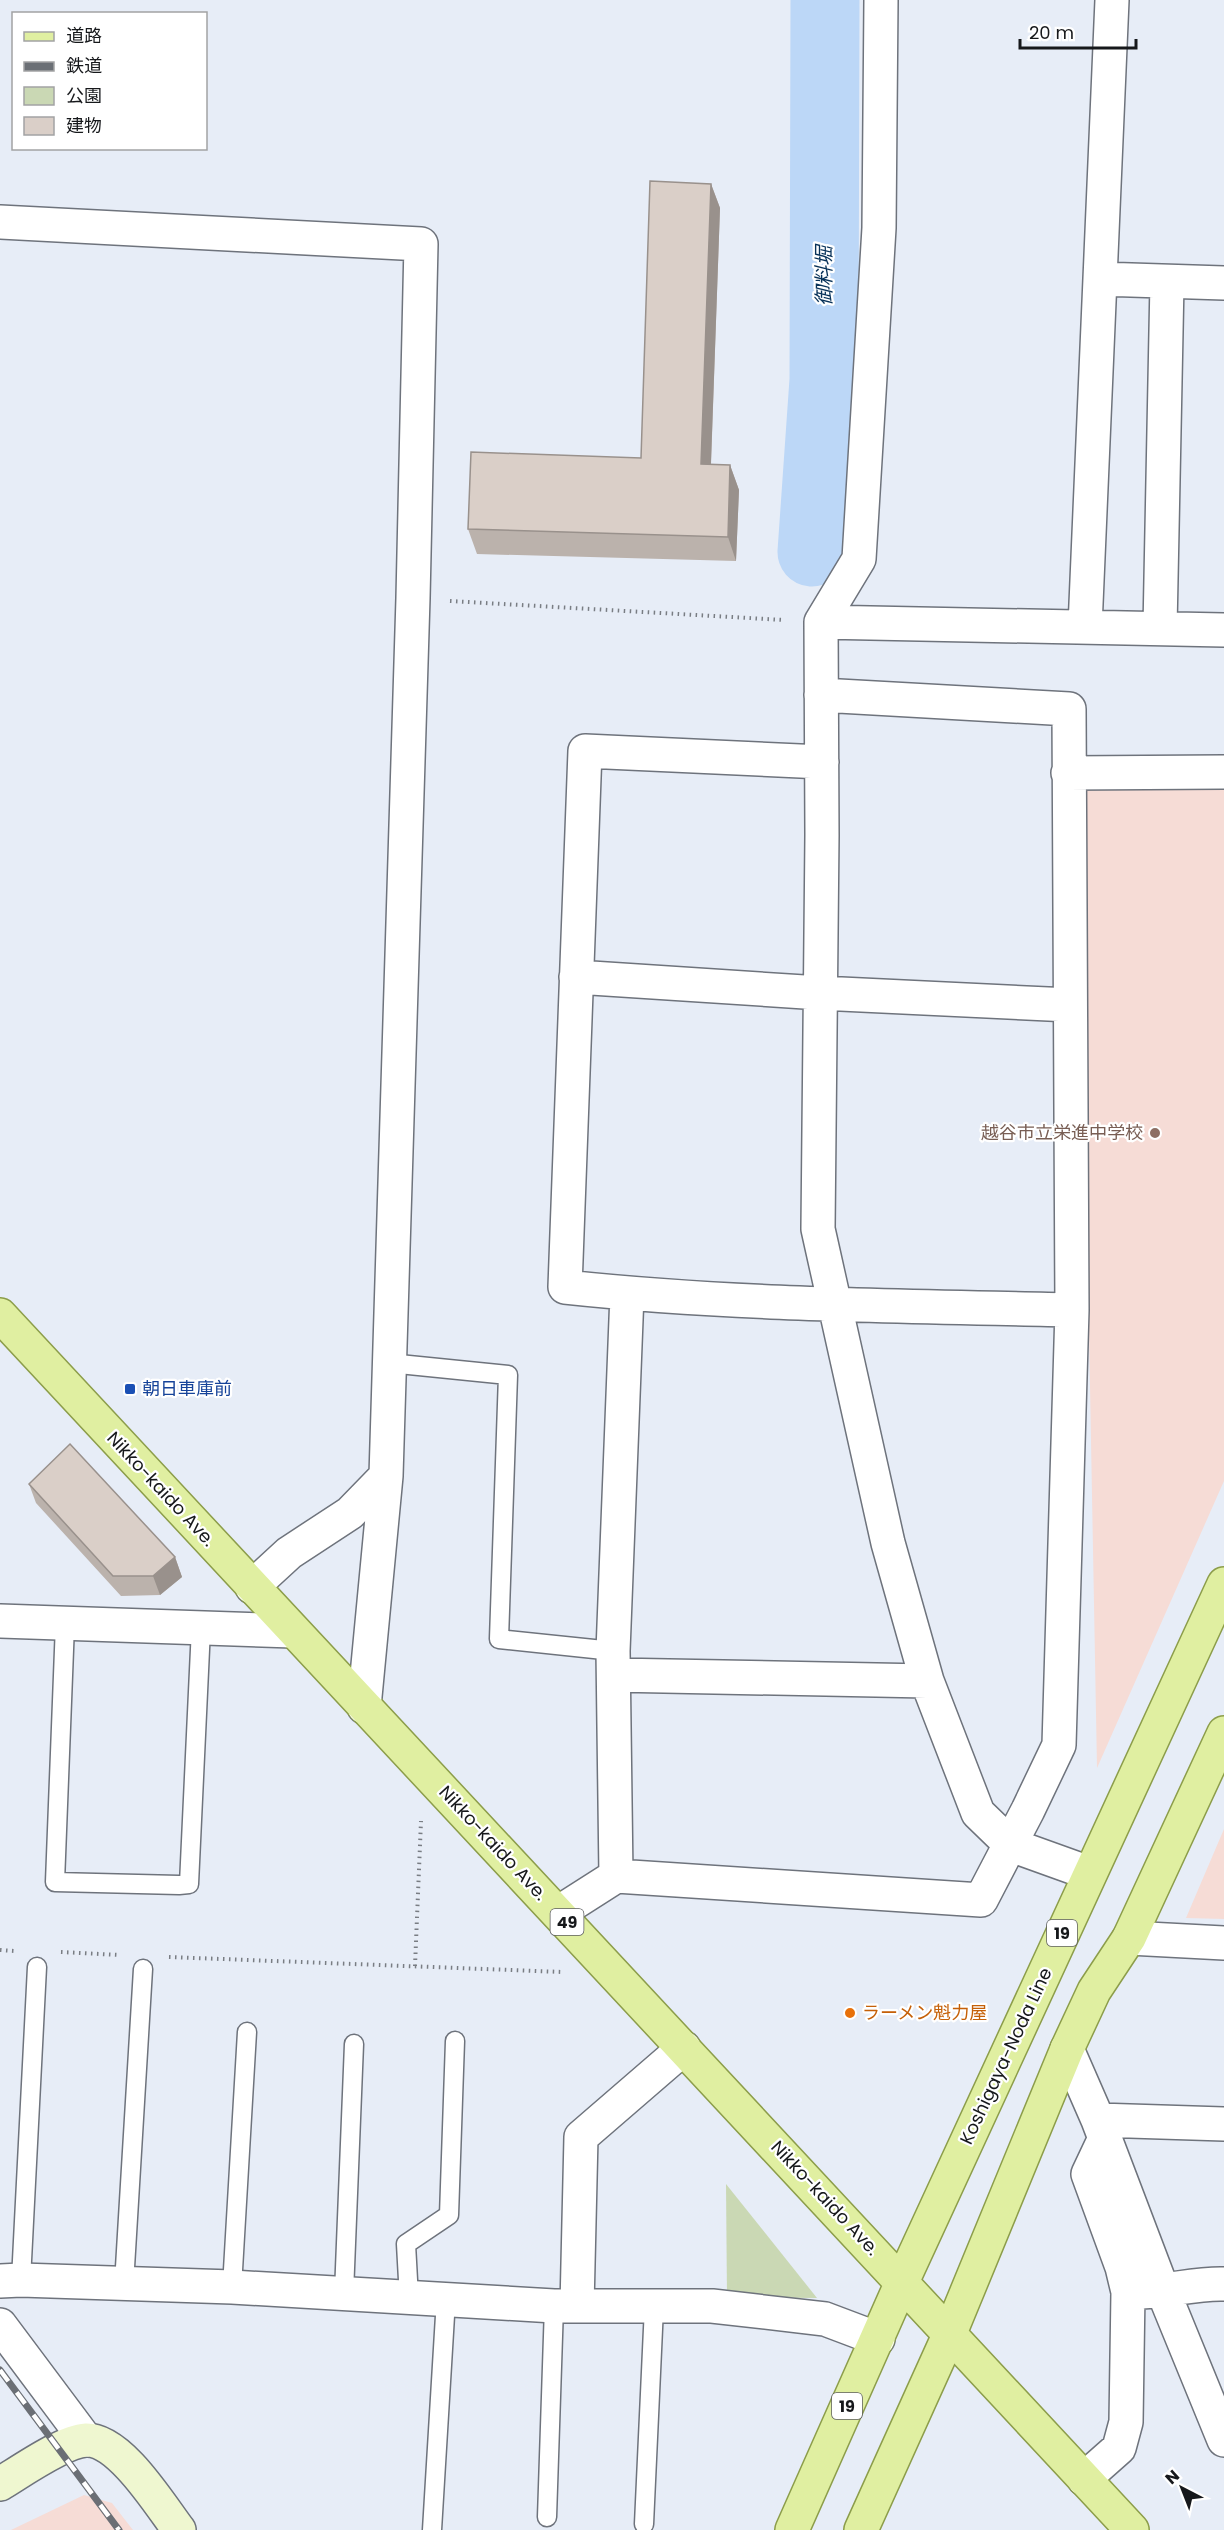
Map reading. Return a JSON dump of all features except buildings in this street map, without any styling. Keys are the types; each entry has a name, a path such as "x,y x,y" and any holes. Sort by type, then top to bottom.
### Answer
{"main road":[{"name":"Nikko-kaido Ave.","path":"0,1315 1132,2530"},
{"name":"Koshigaya-Noda Line","path":"792,2530 902,2282 1224,1584"},
{"path":"861,2530 950,2333 1067,2049 1094,1991 1129,1938 1224,1733"},
{"path":"0,2484 68,2445 86,2440 106,2446 128,2463 179,2530"}],"street":[{"path":"881,0 879,228 859,559 821,622 818,1229 888,1543 927,1681 978,1813 1011,1845 1089,1874"},
{"path":"1085,627 1112,0"},
{"path":"0,222 421,244 386,1476 364,1707"},
{"path":"1100,279 1224,284"},
{"path":"1160,628 1167,282"},
{"path":"821,622 1224,630"},
{"path":"558,1913 616,1876 981,1900 1011,1845 1059,1745 1072,1310 1068,709 821,695"},
{"path":"822,762 585,752 565,1287 627,1294 836,1305 1072,1310"},
{"path":"1068,773 1224,772"},
{"path":"576,977 820,993 1070,1005"},
{"path":"616,1876 613,1663 627,1294"},
{"path":"252,1587 289,1553 350,1513 386,1476"},
{"path":"0,1621 293,1631"},
{"path":"613,1663 927,1681"},
{"path":"1129,1938 1224,1943"},
{"path":"565,2306 581,2137 684,2048"},
{"path":"1067,2049 1102,2129 1163,2291 1224,2440"},
{"path":"1102,2129 1224,2124"},
{"path":"1084,2479 1119,2448 1126,2422 1128,2292 1122,2267 1088,2174 1102,2129"},
{"path":"10,2280 232,2287 565,2306 712,2306 825,2319 878,2338"},
{"path":"1128,2292 1163,2291 1224,2284"},
{"path":"0,2325 86,2440"}],"lane":[{"path":"389,1363 508,1375 499,1639 613,1663"},
{"path":"65,1624 55,1882 189,1884 201,1628"},
{"path":"10,2280 37,1967"},
{"path":"123,2284 143,1969"},
{"path":"232,2287 247,2032"},
{"path":"409,2298 406,2244 449,2215 455,2041"},
{"path":"344,2293 354,2044"},
{"path":"432,2530 446,2299"},
{"path":"547,2517 565,2306"},
{"path":"644,2524 654,2307"}],"path":[{"path":"412,598 821,622"},
{"path":"415,1966 421,1814"},
{"path":"0,1950 24,1951"},
{"path":"59,1952 130,1955"},
{"path":"166,1957 564,1972"}],"shaded area":[{"name":"越谷市立栄進中学校","path":"1224,785 1224,1481 1097,1768 1079,786"},
{"path":"1224,1829 1224,1919 1186,1918"},
{"path":"84,2495 112,2503 133,2530 11,2530"}],"green space":[{"path":"726,2184 817,2298 727,2297"}],"waterway":[{"name":"御料堀","path":"812,552 824,380 825,0"}],"railway":[{"path":"0,2370 119,2530"}],"place":[{"name":"越谷市立栄進中学校","path":"1155,1133"},
{"name":"朝日車庫前","path":"130,1389"},
{"name":"ラーメン魁力屋","path":"850,2013"}]}
